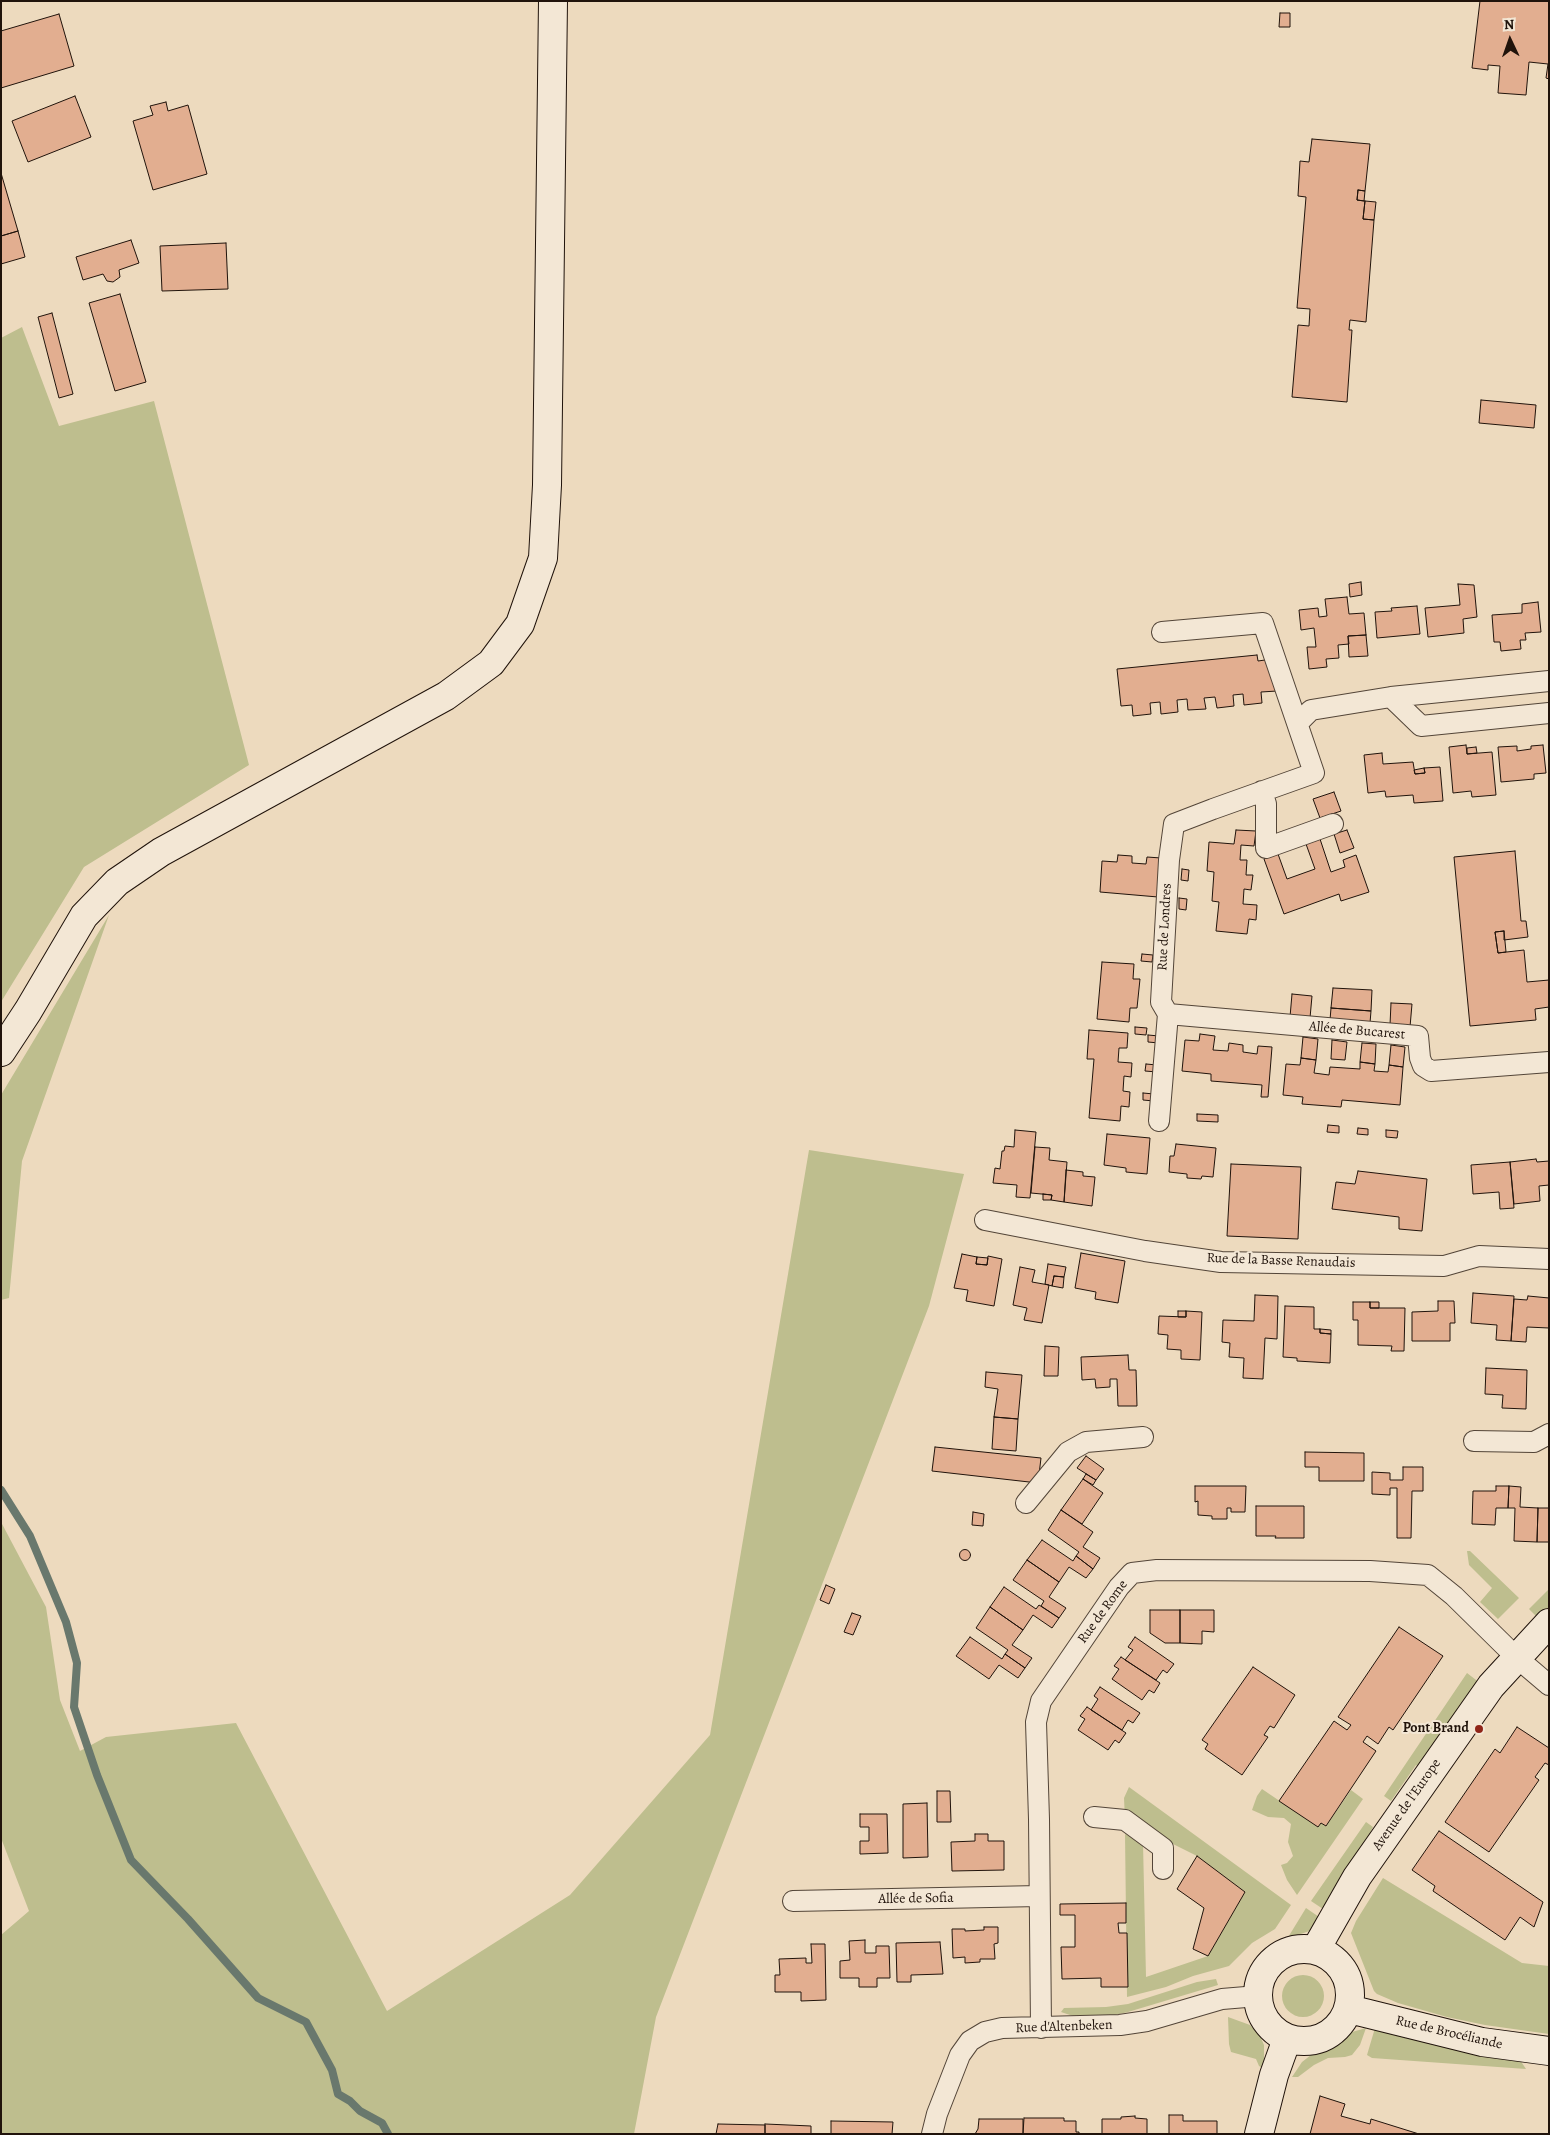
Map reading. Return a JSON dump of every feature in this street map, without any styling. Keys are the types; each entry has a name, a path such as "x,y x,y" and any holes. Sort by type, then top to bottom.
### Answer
{"street":[{"path":"1,1052 28,1011 84,916 117,882 161,852 446,696 491,663 520,624 543,558 547,485 553,1"},
{"name":"Rue de Londres","path":"1159,1121 1168,1014 1161,1002 1169,860 1174,824 1314,773 1263,623 1162,632"},
{"path":"1298,723 1312,710 1391,697 1549,681"},
{"path":"1391,697 1420,726 1549,713"},
{"path":"1262,791 1266,804 1266,848 1334,824"},
{"name":"Allée de Bucarest","path":"1168,1014 1418,1036 1420,1058 1424,1066 1431,1070 1549,1062"},
{"name":"Rue de la Basse Renaudais","path":"985,1220 1145,1251 1221,1262 1444,1266 1479,1256 1549,1259"},
{"path":"1474,1441 1534,1442 1549,1434"},
{"path":"1026,1504 1068,1452 1086,1442 1143,1437"},
{"name":"Rue de Rome","path":"1041,2028 1036,1722 1041,1701 1119,1587 1132,1573 1157,1570 1370,1571 1428,1575 1454,1596 1516,1657"},
{"name":"Avenue de l'Europe","path":"1316,1950 1357,1877 1492,1686 1516,1657 1549,1623"},
{"path":"1516,1657 1549,1686"},
{"path":"1094,1817 1125,1820 1163,1848 1163,1870"},
{"name":"Allée de Sofia","path":"792,1901 1039,1896"},
{"path":"1298,1948 1316,1950 1330,1956 1342,1966 1349,1979 1351,1995 1349,2009 1340,2026 1325,2037 1306,2042 1288,2039 1272,2029 1262,2014 1258,1996 1259,1983 1264,1971 1272,1961 1282,1954 1298,1948"},
{"name":"Rue d'Altenbeken","path":"932,2134 953,2070 960,2055 970,2041 992,2030 1104,2026 1133,2023 1222,2000 1258,1996"},
{"name":"Rue de Brocéliande","path":"1349,2009 1482,2042 1549,2051"},
{"path":"1259,2134 1274,2075 1288,2039"}],"green space":[{"path":"22,327 59,426 154,401 249,765 84,867 1,1002 1,338"},
{"path":"109,915 22,1161 9,1298 1,1300 1,1095"},
{"path":"809,1150 964,1174 929,1306 656,2017 634,2134 1,2134 1,1935 29,1911 1,1838 1,1522 46,1607 60,1700 80,1751 106,1737 236,1723 387,2011 570,1895 710,1735"},
{"path":"1467,1551 1470,1551 1519,1598 1498,1619 1480,1602 1492,1588 1469,1565"},
{"path":"1549,1589 1549,1610 1539,1619 1529,1609"},
{"path":"1467,1673 1480,1683 1420,1768 1416,1765 1391,1801 1384,1796"},
{"path":"1129,1787 1291,1905 1275,1929 1252,1943 1229,1966 1193,1976 1166,1987 1127,1997 1125,1834 1143,1843 1146,1977 1208,1956 1245,1892 1197,1856 1125,1820 1124,1798"},
{"path":"1262,1789 1318,1827 1321,1823 1326,1826 1351,1790 1363,1799 1297,1895 1287,1880 1281,1865 1287,1863 1293,1856 1288,1842 1291,1824 1284,1818 1268,1817 1252,1810 1257,1796"},
{"path":"1366,1822 1373,1827 1371,1831 1376,1834 1326,1911 1311,1901"},
{"path":"1383,1878 1522,1963 1549,1966 1549,2034 1485,2025 1447,2017 1398,2003 1377,1994 1374,1991 1351,1933 1356,1921"},
{"path":"1306,1908 1322,1919 1312,1930 1287,1939"},
{"path":"1307,1975 1315,1978 1321,1984 1324,1996 1321,2008 1315,2014 1299,2017 1291,2014 1285,2008 1282,1992 1285,1984 1291,1978"},
{"path":"1216,1979 1218,1985 1115,2015 1073,2016 1061,2012 1064,2008 1106,2007 1128,2004 1197,1982"},
{"path":"1228,2017 1250,2025 1260,2036 1264,2045 1264,2069 1259,2066 1256,2059 1231,2052"},
{"path":"1366,2028 1360,2045 1352,2055 1328,2058 1314,2065 1298,2077 1292,2077 1302,2062 1311,2055 1328,2048 1352,2032"},
{"path":"1375,2028 1520,2060 1526,2069 1372,2058 1367,2055"}],"building":[{"path":"1480,1 1549,1 1549,79 1546,78 1548,64 1529,62 1526,95 1498,93 1500,66 1488,65 1488,70 1472,68"},
{"path":"1280,13 1290,13 1290,27 1279,27"},
{"path":"59,14 74,66 1,88 1,31"},
{"path":"75,96 91,137 28,162 12,121"},
{"path":"166,102 168,111 188,105 207,174 153,190 133,121 153,115 150,106"},
{"path":"1312,139 1370,144 1365,191 1358,190 1357,200 1365,201 1363,219 1374,220 1366,322 1350,320 1349,330 1352,330 1347,402 1292,397 1298,325 1309,326 1310,309 1297,308 1306,197 1298,196 1300,161 1309,162"},
{"path":"1,173 18,231 1,236"},
{"path":"1358,190 1365,191 1364,201 1357,200"},
{"path":"1365,201 1376,202 1374,220 1363,219"},
{"path":"18,231 25,257 1,264 1,236"},
{"path":"131,240 139,263 119,270 120,277 113,282 107,281 103,274 83,280 76,257"},
{"path":"226,243 228,289 162,291 160,246"},
{"path":"120,294 146,382 115,391 89,303"},
{"path":"52,313 73,394 59,398 38,317"},
{"path":"1481,400 1536,405 1534,428 1479,423"},
{"path":"1361,582 1362,595 1350,597 1349,584"},
{"path":"1458,584 1474,585 1477,617 1463,619 1464,633 1428,637 1425,608 1460,605"},
{"path":"1347,597 1349,614 1364,613 1366,635 1348,636 1349,644 1338,645 1339,658 1326,659 1327,667 1309,669 1307,647 1316,647 1314,628 1301,630 1299,610 1318,608 1319,617 1327,616 1325,599"},
{"path":"1538,602 1541,632 1525,633 1526,640 1520,640 1521,649 1501,651 1500,642 1494,642 1492,615 1522,613 1522,604"},
{"path":"1417,606 1420,634 1377,638 1375,612 1392,611 1391,608"},
{"path":"1366,635 1368,656 1349,657 1348,636"},
{"path":"1257,655 1258,661 1265,660 1277,691 1261,692 1262,703 1244,705 1243,694 1233,695 1234,706 1217,708 1215,697 1204,698 1206,709 1188,710 1187,699 1177,700 1178,712 1161,714 1160,702 1150,703 1151,714 1133,716 1132,705 1121,706 1117,669"},
{"path":"1466,745 1467,754 1492,752 1496,795 1472,797 1471,791 1453,793 1449,747"},
{"path":"1543,745 1546,773 1534,774 1534,779 1501,782 1498,747 1517,746 1517,751 1531,749 1531,746"},
{"path":"1476,747 1477,753 1467,754 1467,748"},
{"path":"1382,753 1383,764 1413,762 1415,774 1425,773 1424,768 1440,767 1443,801 1414,803 1413,795 1386,797 1385,791 1368,793 1364,755"},
{"path":"1424,768 1425,773 1415,774 1414,770"},
{"path":"1334,792 1341,811 1320,818 1313,799"},
{"path":"1236,830 1256,831 1254,846 1241,845 1240,860 1247,860 1246,875 1253,875 1251,890 1244,889 1243,904 1257,905 1256,920 1249,919 1247,934 1216,931 1219,902 1212,901 1214,872 1207,871 1209,842 1234,844"},
{"path":"1347,830 1354,848 1340,853 1334,834"},
{"path":"1320,839 1331,872 1345,867 1343,860 1356,855 1369,892 1341,901 1339,894 1284,914 1264,859 1278,854 1287,879 1315,869 1306,844"},
{"path":"1515,851 1521,921 1526,921 1528,937 1504,940 1504,931 1495,932 1498,953 1524,950 1527,982 1549,980 1549,1007 1535,1009 1536,1020 1470,1026 1454,857"},
{"path":"1118,855 1132,856 1132,863 1146,864 1147,857 1161,858 1158,897 1100,892 1102,861 1117,862"},
{"path":"1182,869 1189,870 1188,881 1181,880"},
{"path":"1179,898 1187,899 1186,910 1179,909"},
{"path":"1504,931 1506,952 1498,953 1495,932"},
{"path":"1142,954 1153,955 1152,962 1141,961"},
{"path":"1102,962 1134,964 1133,979 1140,979 1137,1008 1130,1008 1129,1022 1097,1019"},
{"path":"1333,988 1372,990 1371,1011 1331,1008"},
{"path":"1292,994 1312,996 1310,1018 1290,1017"},
{"path":"1391,1003 1412,1004 1410,1027 1390,1025"},
{"path":"1331,1008 1371,1011 1370,1023 1330,1020"},
{"path":"1135,1027 1147,1028 1146,1035 1135,1034"},
{"path":"1089,1030 1128,1033 1127,1048 1119,1048 1118,1062 1132,1063 1131,1077 1124,1076 1123,1091 1130,1092 1129,1107 1121,1106 1120,1121 1089,1118 1094,1059 1087,1059"},
{"path":"1200,1034 1215,1036 1213,1050 1228,1051 1229,1043 1243,1045 1243,1052 1257,1054 1258,1046 1272,1047 1268,1097 1261,1097 1262,1085 1211,1081 1211,1074 1182,1071 1185,1040 1199,1041"},
{"path":"1148,1035 1159,1036 1159,1043 1148,1042"},
{"path":"1303,1037 1318,1039 1316,1060 1301,1058"},
{"path":"1332,1040 1347,1042 1345,1060 1331,1059"},
{"path":"1362,1043 1376,1044 1375,1064 1360,1062"},
{"path":"1391,1045 1405,1047 1403,1067 1389,1065"},
{"path":"1301,1058 1316,1060 1314,1073 1329,1075 1330,1067 1360,1069 1360,1062 1375,1064 1374,1071 1388,1072 1389,1065 1403,1067 1400,1105 1342,1100 1341,1107 1302,1104 1303,1097 1283,1095 1286,1064 1300,1065"},
{"path":"1146,1064 1157,1065 1157,1072 1145,1071"},
{"path":"1143,1093 1154,1094 1154,1101 1143,1100"},
{"path":"1197,1114 1218,1115 1218,1122 1197,1121"},
{"path":"1328,1125 1339,1126 1339,1133 1327,1132"},
{"path":"1358,1128 1368,1129 1368,1135 1357,1134"},
{"path":"1015,1130 1036,1132 1030,1198 1016,1197 1017,1185 993,1183 995,1168 1000,1169 1002,1151 1004,1151 1005,1146 1014,1147"},
{"path":"1386,1130 1398,1131 1397,1138 1386,1137"},
{"path":"1107,1134 1150,1138 1147,1174 1126,1172 1126,1168 1104,1165"},
{"path":"1176,1144 1216,1148 1213,1177 1202,1176 1201,1179 1187,1178 1187,1174 1169,1172 1170,1156 1174,1156"},
{"path":"1035,1147 1050,1148 1049,1160 1067,1162 1064,1202 1051,1200 1052,1195 1031,1193"},
{"path":"1536,1159 1537,1162 1549,1161 1549,1185 1539,1186 1540,1201 1514,1204 1510,1162"},
{"path":"1510,1162 1514,1208 1500,1209 1499,1192 1473,1194 1471,1165"},
{"path":"1231,1164 1301,1167 1298,1239 1227,1236"},
{"path":"1066,1170 1083,1172 1083,1176 1095,1177 1092,1206 1064,1202"},
{"path":"1358,1171 1427,1179 1422,1231 1399,1229 1399,1217 1332,1209 1336,1182 1355,1184"},
{"path":"1043,1194 1052,1195 1051,1200 1043,1200"},
{"path":"1081,1253 1125,1261 1118,1303 1095,1299 1096,1292 1075,1288"},
{"path":"962,1254 977,1257 976,1264 987,1265 988,1256 1002,1259 994,1306 966,1301 968,1290 954,1288"},
{"path":"977,1257 988,1258 987,1265 976,1264"},
{"path":"1048,1264 1066,1267 1064,1277 1054,1276 1052,1286 1045,1284"},
{"path":"1020,1267 1035,1270 1032,1282 1049,1285 1042,1323 1024,1320 1027,1308 1013,1305"},
{"path":"1054,1276 1064,1277 1063,1288 1052,1286"},
{"path":"1473,1293 1514,1296 1511,1341 1496,1340 1497,1325 1471,1323"},
{"path":"1255,1295 1278,1296 1277,1339 1265,1338 1263,1379 1243,1378 1244,1358 1229,1357 1230,1343 1222,1342 1223,1320 1254,1321"},
{"path":"1528,1296 1549,1298 1549,1328 1527,1327 1526,1342 1511,1341 1514,1299 1527,1300"},
{"path":"1438,1301 1454,1301 1455,1323 1450,1323 1450,1341 1412,1341 1412,1312 1438,1311"},
{"path":"1353,1302 1370,1302 1370,1308 1405,1308 1404,1351 1391,1351 1392,1346 1358,1345 1358,1320 1353,1320"},
{"path":"1370,1302 1379,1302 1379,1308 1370,1308"},
{"path":"1285,1306 1314,1307 1314,1329 1320,1329 1320,1333 1331,1334 1330,1363 1297,1361 1297,1358 1283,1357"},
{"path":"1178,1311 1186,1311 1186,1317 1178,1317"},
{"path":"1186,1311 1202,1312 1200,1360 1181,1359 1181,1350 1167,1349 1168,1335 1158,1334 1159,1316 1186,1317"},
{"path":"1320,1329 1331,1330 1331,1334 1320,1333"},
{"path":"1045,1346 1059,1347 1058,1376 1044,1376"},
{"path":"1128,1355 1129,1370 1136,1370 1137,1406 1118,1406 1117,1379 1110,1379 1110,1387 1096,1388 1095,1379 1082,1380 1081,1357"},
{"path":"1486,1368 1527,1370 1526,1409 1502,1408 1503,1395 1485,1394"},
{"path":"986,1372 1022,1375 1018,1419 994,1417 998,1389 985,1387"},
{"path":"994,1417 1018,1419 1016,1451 992,1449"},
{"path":"935,1447 1041,1458 1038,1483 932,1471"},
{"path":"1305,1452 1364,1453 1364,1481 1319,1481 1319,1467 1305,1467"},
{"path":"1086,1456 1104,1469 1096,1480 1077,1468"},
{"path":"1403,1467 1423,1467 1423,1491 1412,1491 1411,1538 1397,1538 1397,1488 1390,1488 1390,1495 1372,1494 1372,1472 1390,1473 1390,1480 1403,1480"},
{"path":"1086,1474 1096,1480 1093,1485 1083,1479"},
{"path":"1083,1479 1103,1493 1082,1524 1061,1510"},
{"path":"1195,1486 1246,1486 1245,1512 1231,1512 1231,1508 1227,1508 1227,1519 1212,1519 1212,1516 1198,1515 1198,1501 1195,1502"},
{"path":"1496,1486 1509,1486 1508,1508 1496,1508 1495,1525 1472,1524 1473,1491 1496,1491"},
{"path":"1509,1486 1521,1487 1520,1507 1538,1508 1537,1542 1514,1541 1515,1508 1508,1508"},
{"path":"1256,1506 1304,1506 1304,1538 1256,1536"},
{"path":"1538,1508 1549,1508 1549,1542 1537,1542"},
{"path":"1061,1510 1093,1532 1083,1547 1100,1558 1093,1569 1076,1556 1079,1552 1048,1530"},
{"path":"973,1512 984,1514 983,1526 972,1525"},
{"path":"1042,1540 1073,1561 1076,1556 1093,1569 1086,1578 1069,1567 1059,1582 1027,1560"},
{"path":"963,1550 967,1550 970,1555 969,1559 963,1560 960,1557 960,1553"},
{"path":"1027,1560 1059,1582 1049,1597 1066,1608 1059,1618 1041,1606 1044,1601 1013,1580"},
{"path":"826,1585 835,1589 829,1604 820,1600"},
{"path":"1004,1587 1036,1609 1039,1605 1059,1618 1052,1628 1033,1615 1023,1630 990,1607"},
{"path":"990,1607 1023,1630 1012,1645 1032,1658 1025,1668 1005,1654 1008,1650 976,1628"},
{"path":"1150,1610 1180,1610 1180,1643 1165,1643 1150,1633"},
{"path":"1180,1610 1214,1610 1214,1632 1202,1631 1202,1644 1180,1643"},
{"path":"852,1613 861,1616 853,1635 844,1632"},
{"path":"1399,1627 1443,1656 1393,1730 1389,1727 1378,1744 1367,1736 1363,1742 1376,1751 1326,1826 1321,1823 1318,1827 1279,1801 1334,1721 1347,1730 1351,1725 1338,1717"},
{"path":"970,1637 1002,1659 1005,1654 1025,1668 1018,1678 999,1665 989,1679 956,1656"},
{"path":"1135,1637 1174,1664 1167,1673 1163,1670 1156,1680 1125,1660 1133,1650 1128,1647"},
{"path":"1121,1657 1160,1683 1154,1693 1149,1690 1142,1700 1112,1679 1119,1669 1114,1666"},
{"path":"1253,1667 1295,1695 1274,1728 1270,1726 1264,1735 1268,1737 1242,1775 1205,1749 1208,1744 1202,1740"},
{"path":"1100,1687 1140,1713 1133,1723 1128,1720 1122,1730 1091,1710 1098,1699 1094,1696"},
{"path":"1087,1707 1126,1733 1119,1743 1115,1740 1108,1750 1078,1730 1085,1719 1080,1716"},
{"path":"1517,1727 1549,1748 1549,1765 1545,1763 1535,1777 1539,1780 1489,1852 1445,1822 1495,1749 1500,1753"},
{"path":"937,1791 950,1791 951,1822 937,1822"},
{"path":"927,1803 928,1857 903,1858 903,1804"},
{"path":"860,1814 887,1814 888,1853 860,1854 860,1841 869,1841 869,1827 860,1827"},
{"path":"1439,1831 1543,1902 1534,1927 1520,1917 1505,1940 1433,1891 1435,1886 1412,1870"},
{"path":"975,1834 988,1834 988,1841 1004,1841 1004,1870 952,1871 951,1842 975,1841"},
{"path":"1197,1856 1245,1892 1208,1956 1193,1949 1204,1908 1177,1889"},
{"path":"1126,1903 1126,1923 1118,1923 1119,1933 1127,1933 1128,1987 1101,1987 1101,1978 1062,1979 1061,1947 1075,1947 1075,1915 1060,1915 1060,1904"},
{"path":"984,1927 998,1927 998,1943 994,1944 995,1959 980,1959 980,1962 965,1963 965,1957 953,1958 952,1929 965,1929 965,1931 984,1930"},
{"path":"865,1940 865,1953 876,1953 876,1946 889,1946 890,1978 877,1978 877,1987 859,1987 859,1978 840,1978 840,1961 850,1960 849,1941"},
{"path":"940,1942 943,1974 911,1975 911,1982 897,1982 896,1943"},
{"path":"811,1944 825,1944 826,2000 801,2001 801,1992 775,1992 775,1975 780,1975 779,1959 806,1958 806,1963 812,1963"},
{"path":"1320,2096 1345,2104 1341,2116 1370,2124 1371,2119 1419,2134 1310,2134"},
{"path":"1169,2115 1183,2115 1183,2121 1217,2121 1217,2134 1169,2134"},
{"path":"1135,2116 1135,2118 1147,2119 1147,2134 1102,2134 1102,2119 1121,2119 1121,2117"},
{"path":"1024,2118 1064,2118 1064,2121 1076,2121 1076,2132 1079,2132 1079,2134 1023,2134"},
{"path":"979,2119 1023,2119 1023,2134 975,2134 978,2129"},
{"path":"831,2121 893,2122 892,2134 831,2134"},
{"path":"718,2124 765,2125 765,2134 716,2134"},
{"path":"765,2124 811,2126 811,2134 765,2134"}],"waterway":[{"path":"1,1490 30,1536 66,1622 77,1663 74,1707 97,1775 131,1860 188,1919 258,1998 306,2022 332,2070 338,2094 350,2101 360,2111 382,2123 388,2134"}],"place":[{"name":"Pont Brand","path":"1479,1729"}]}
